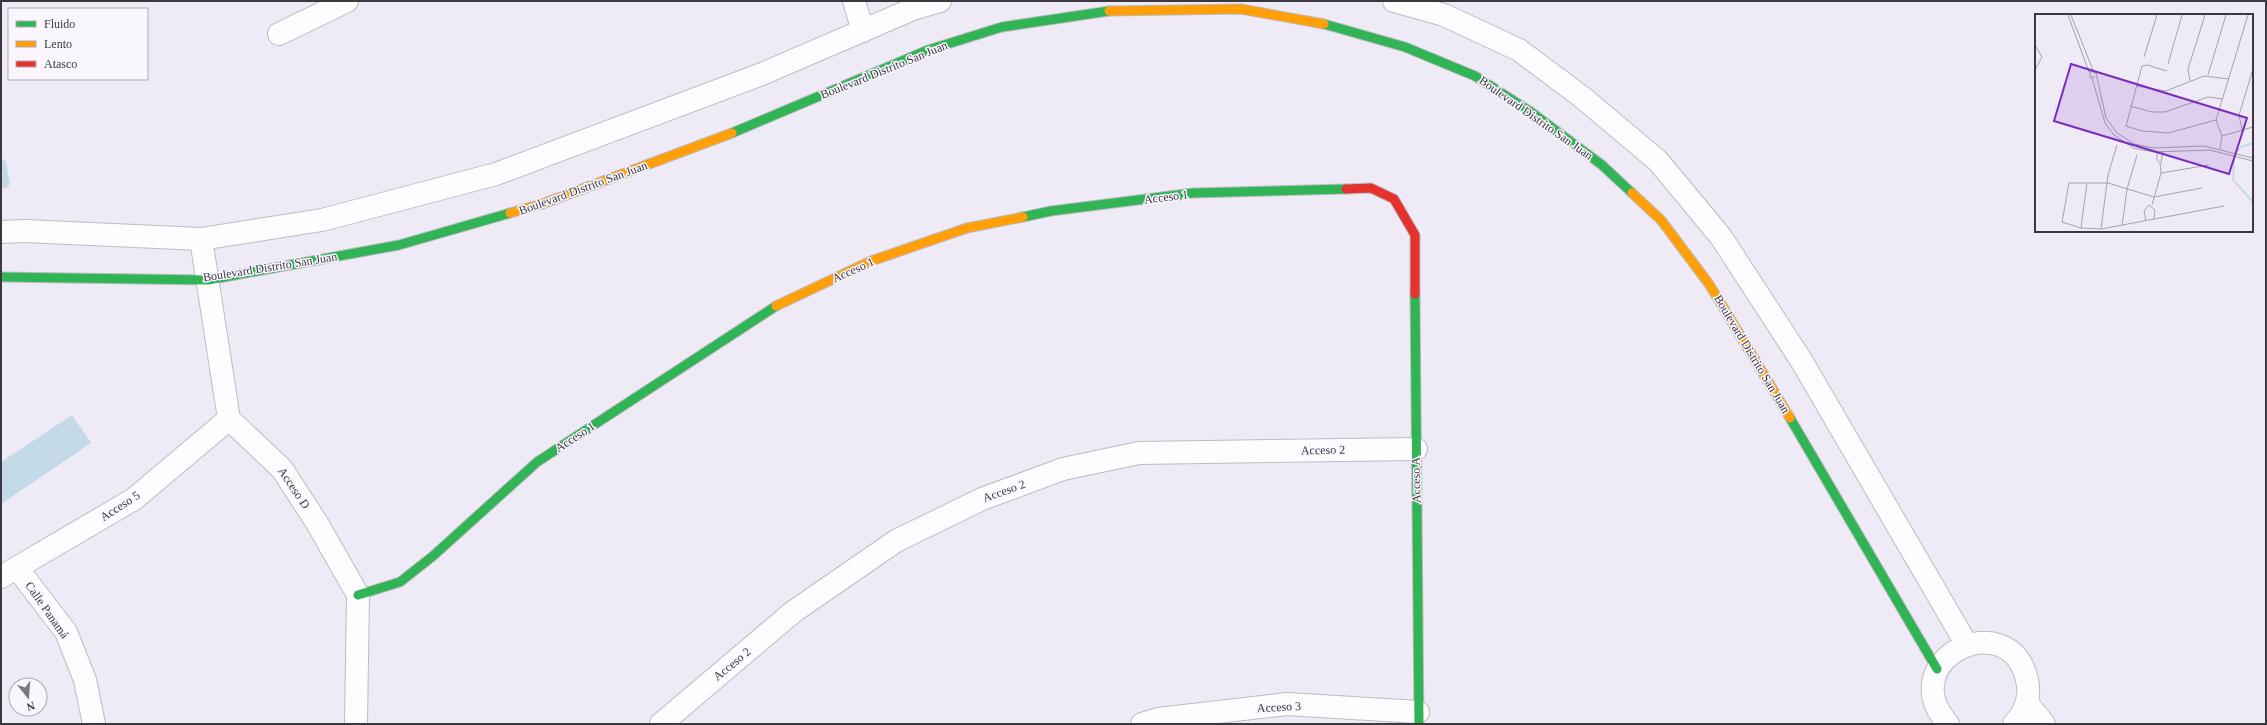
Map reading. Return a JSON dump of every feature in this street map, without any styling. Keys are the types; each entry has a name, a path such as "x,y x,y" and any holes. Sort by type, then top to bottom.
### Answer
{"street":[{"path":"279,34 347,1"},
{"path":"854,1 863,31"},
{"path":"1,232 201,239 322,220 496,174 762,74 913,9 940,1"},
{"path":"1394,1 1444,15 1519,50 1582,97 1658,161 1721,237 1801,360 1967,645"},
{"name":"Boulevard Distrito San Juan","path":"1,277 208,280 399,245 542,204 719,138 928,50 1002,27 1115,10 1186,9 1241,9 1328,25 1405,47 1475,76 1531,112 1602,165 1661,220 1709,284 1769,381 1937,670"},
{"name":"Acceso 1","path":"358,595 400,582 433,556 537,462 774,307 871,261 960,230 1051,211 1193,193 1371,188 1394,199 1415,235"},
{"name":"Acceso A","path":"1415,235 1418,718"},
{"path":"201,239 229,419"},
{"name":"Acceso D","path":"229,419 282,469 317,523 358,595"},
{"name":"Acceso 5","path":"9,573 134,499 229,419"},
{"name":"Acceso 2","path":"661,724 793,612 896,541 990,496 1063,470 1139,453 1416,449"},
{"name":"Calle Panamá","path":"9,573 66,632 85,680 94,724"},
{"path":"356,724 358,595"},
{"path":"1948,724 1940,715 1934,700 1933,685 1937,670 1947,656 1959,647 1975,642 1991,643 2006,649 2017,659 2026,672 2029,687 2027,703 2021,717 2014,724"},
{"path":"2027,703 2044,724"},
{"name":"Acceso 3","path":"1142,724 1158,719 1287,704 1418,718"}],"water":[{"path":"72,415 91,443 1,504 1,462"}],"waterway":[{"path":"1,165 4,183"}],"traffic: fast":[{"path":"732,133 928,50 1002,27 1109,11"},
{"path":"1324,24 1405,47 1475,76 1531,112 1602,165 1632,193"},
{"path":"1023,217 1051,211 1193,193 1346,189"},
{"path":"1,277 208,280 399,245 510,213"},
{"path":"1415,294 1419,724"},
{"path":"358,595 400,582 433,556 537,462 776,306"},
{"path":"1790,418 1937,669"}],"traffic: slow":[{"path":"1109,11 1241,9 1324,24"},
{"path":"510,213 542,204 732,133"},
{"path":"1632,193 1661,220 1709,284 1790,418"},
{"path":"776,306 871,261 967,228 1023,217"}],"traffic: jam":[{"path":"1346,189 1371,188 1394,199 1415,235 1415,294"}]}
